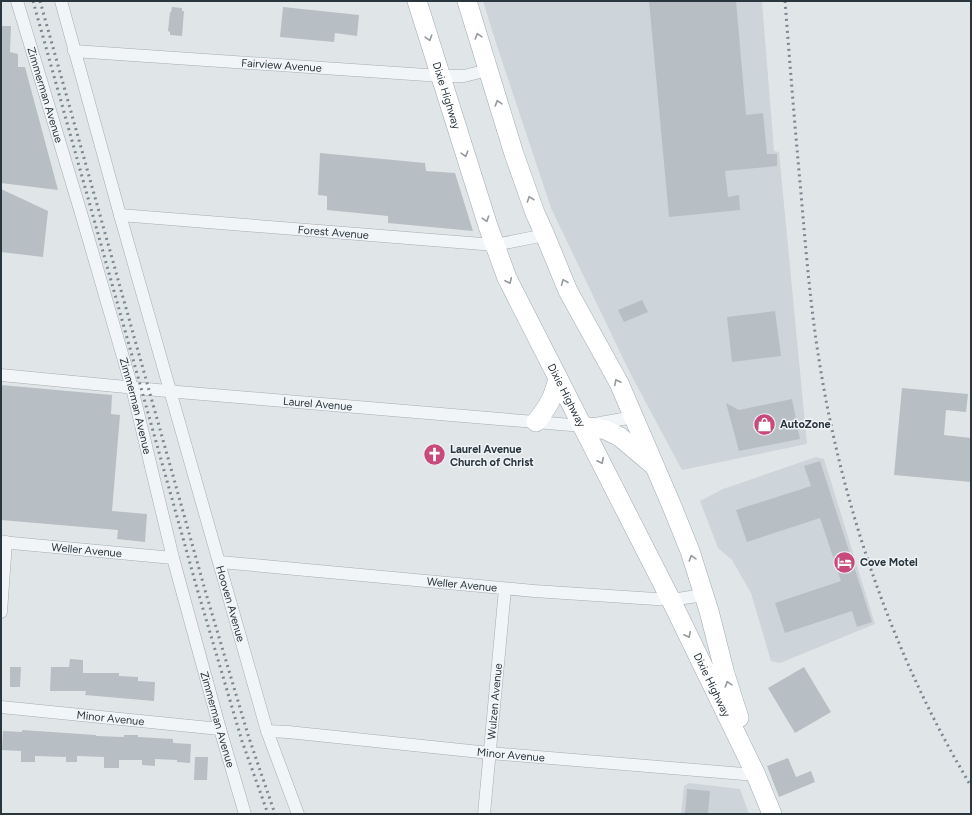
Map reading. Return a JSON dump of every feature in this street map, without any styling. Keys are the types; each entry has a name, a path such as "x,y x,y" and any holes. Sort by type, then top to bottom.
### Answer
{"main road":[{"name":"Dixie Highway","path":"417,1 495,245 507,278 671,600 756,775 772,814"},
{"name":"Dixie Highway","path":"467,1 519,169 535,213 568,291 619,383 690,551 756,775"},
{"path":"536,422 549,406 558,378"},
{"path":"583,426 606,430 620,437 655,466"}],"street":[{"name":"Zimmerman Avenue","path":"17,1 79,205 132,388 173,558 245,814"},
{"path":"61,1 171,392"},
{"name":"Fairview Avenue","path":"74,51 441,76 464,76 488,70"},
{"name":"Forest Avenue","path":"120,215 495,245 545,235"},
{"name":"Laurel Avenue","path":"1,375 171,392 583,426 634,417"},
{"name":"Hooven Avenue","path":"171,392 267,731 298,814"},
{"path":"1,612 3,542"},
{"name":"Weller Avenue","path":"3,542 173,558"},
{"name":"Weller Avenue","path":"220,562 505,589 671,600 704,595"},
{"name":"Wulzen Avenue","path":"484,814 505,589"},
{"name":"Minor Avenue","path":"1,707 220,729"},
{"name":"Minor Avenue","path":"267,731 490,753 756,775"}],"shaded area":[{"path":"483,1 762,1 774,151 779,152 807,444 682,470 629,371 551,208"},
{"path":"816,457 824,459 875,624 780,663 771,661 751,593 732,560 718,548 700,501 723,489"},
{"path":"689,783 740,789 749,814 681,814 684,786"}],"building":[{"path":"649,1 736,1 746,115 763,113 767,154 777,154 777,166 725,171 728,197 739,195 740,210 669,217"},
{"path":"172,7 182,8 182,11 184,11 182,36 170,35 170,32 168,31"},
{"path":"283,7 359,15 357,36 335,33 334,42 280,37"},
{"path":"1,26 11,26 10,52 18,54 18,67 25,67 58,190 1,183"},
{"path":"320,153 425,163 426,171 455,173 473,231 388,223 388,216 327,210 327,196 318,195"},
{"path":"1,189 48,211 43,257 1,252"},
{"path":"642,300 648,312 624,322 618,310"},
{"path":"775,311 781,356 732,362 727,317"},
{"path":"1,385 112,395 111,414 120,415 112,511 147,514 145,542 117,539 118,530 1,520"},
{"path":"902,388 968,394 966,412 946,410 944,435 971,438 971,482 894,475"},
{"name":"AutoZone","path":"792,399 800,439 739,451 726,403 739,410"},
{"name":"Cove Motel","path":"820,461 872,622 857,627 852,611 785,633 775,603 841,581 820,518 747,542 736,510 811,486 804,466"},
{"path":"70,659 83,660 83,673 119,673 119,676 138,677 138,681 155,682 154,701 85,695 86,691 50,691 51,667 69,667"},
{"path":"10,667 21,667 20,687 10,687"},
{"path":"804,667 831,712 795,733 768,688"},
{"path":"22,730 96,736 124,737 124,735 138,735 138,737 173,739 173,743 191,744 190,763 177,762 177,760 155,759 155,766 142,765 142,760 119,760 119,768 104,768 104,757 77,756 77,762 66,762 66,757 35,756 35,762 21,762 21,751 2,750 3,731 22,732"},
{"path":"195,757 208,757 207,780 194,780"},
{"path":"788,758 796,777 811,771 815,782 779,797 767,766"},
{"path":"687,789 710,791 708,814 685,814"}],"railway":[{"path":"33,1 198,592 242,741 268,814"},
{"path":"40,1 205,590 249,738 275,814"},
{"path":"785,1 807,260 817,350 831,426 859,533 897,638 919,689 971,786"}],"place":[{"name":"AutoZone","path":"765,424"},
{"name":"Laurel Avenue Church of Christ","path":"434,455"},
{"name":"Cove Motel","path":"844,562"}]}
